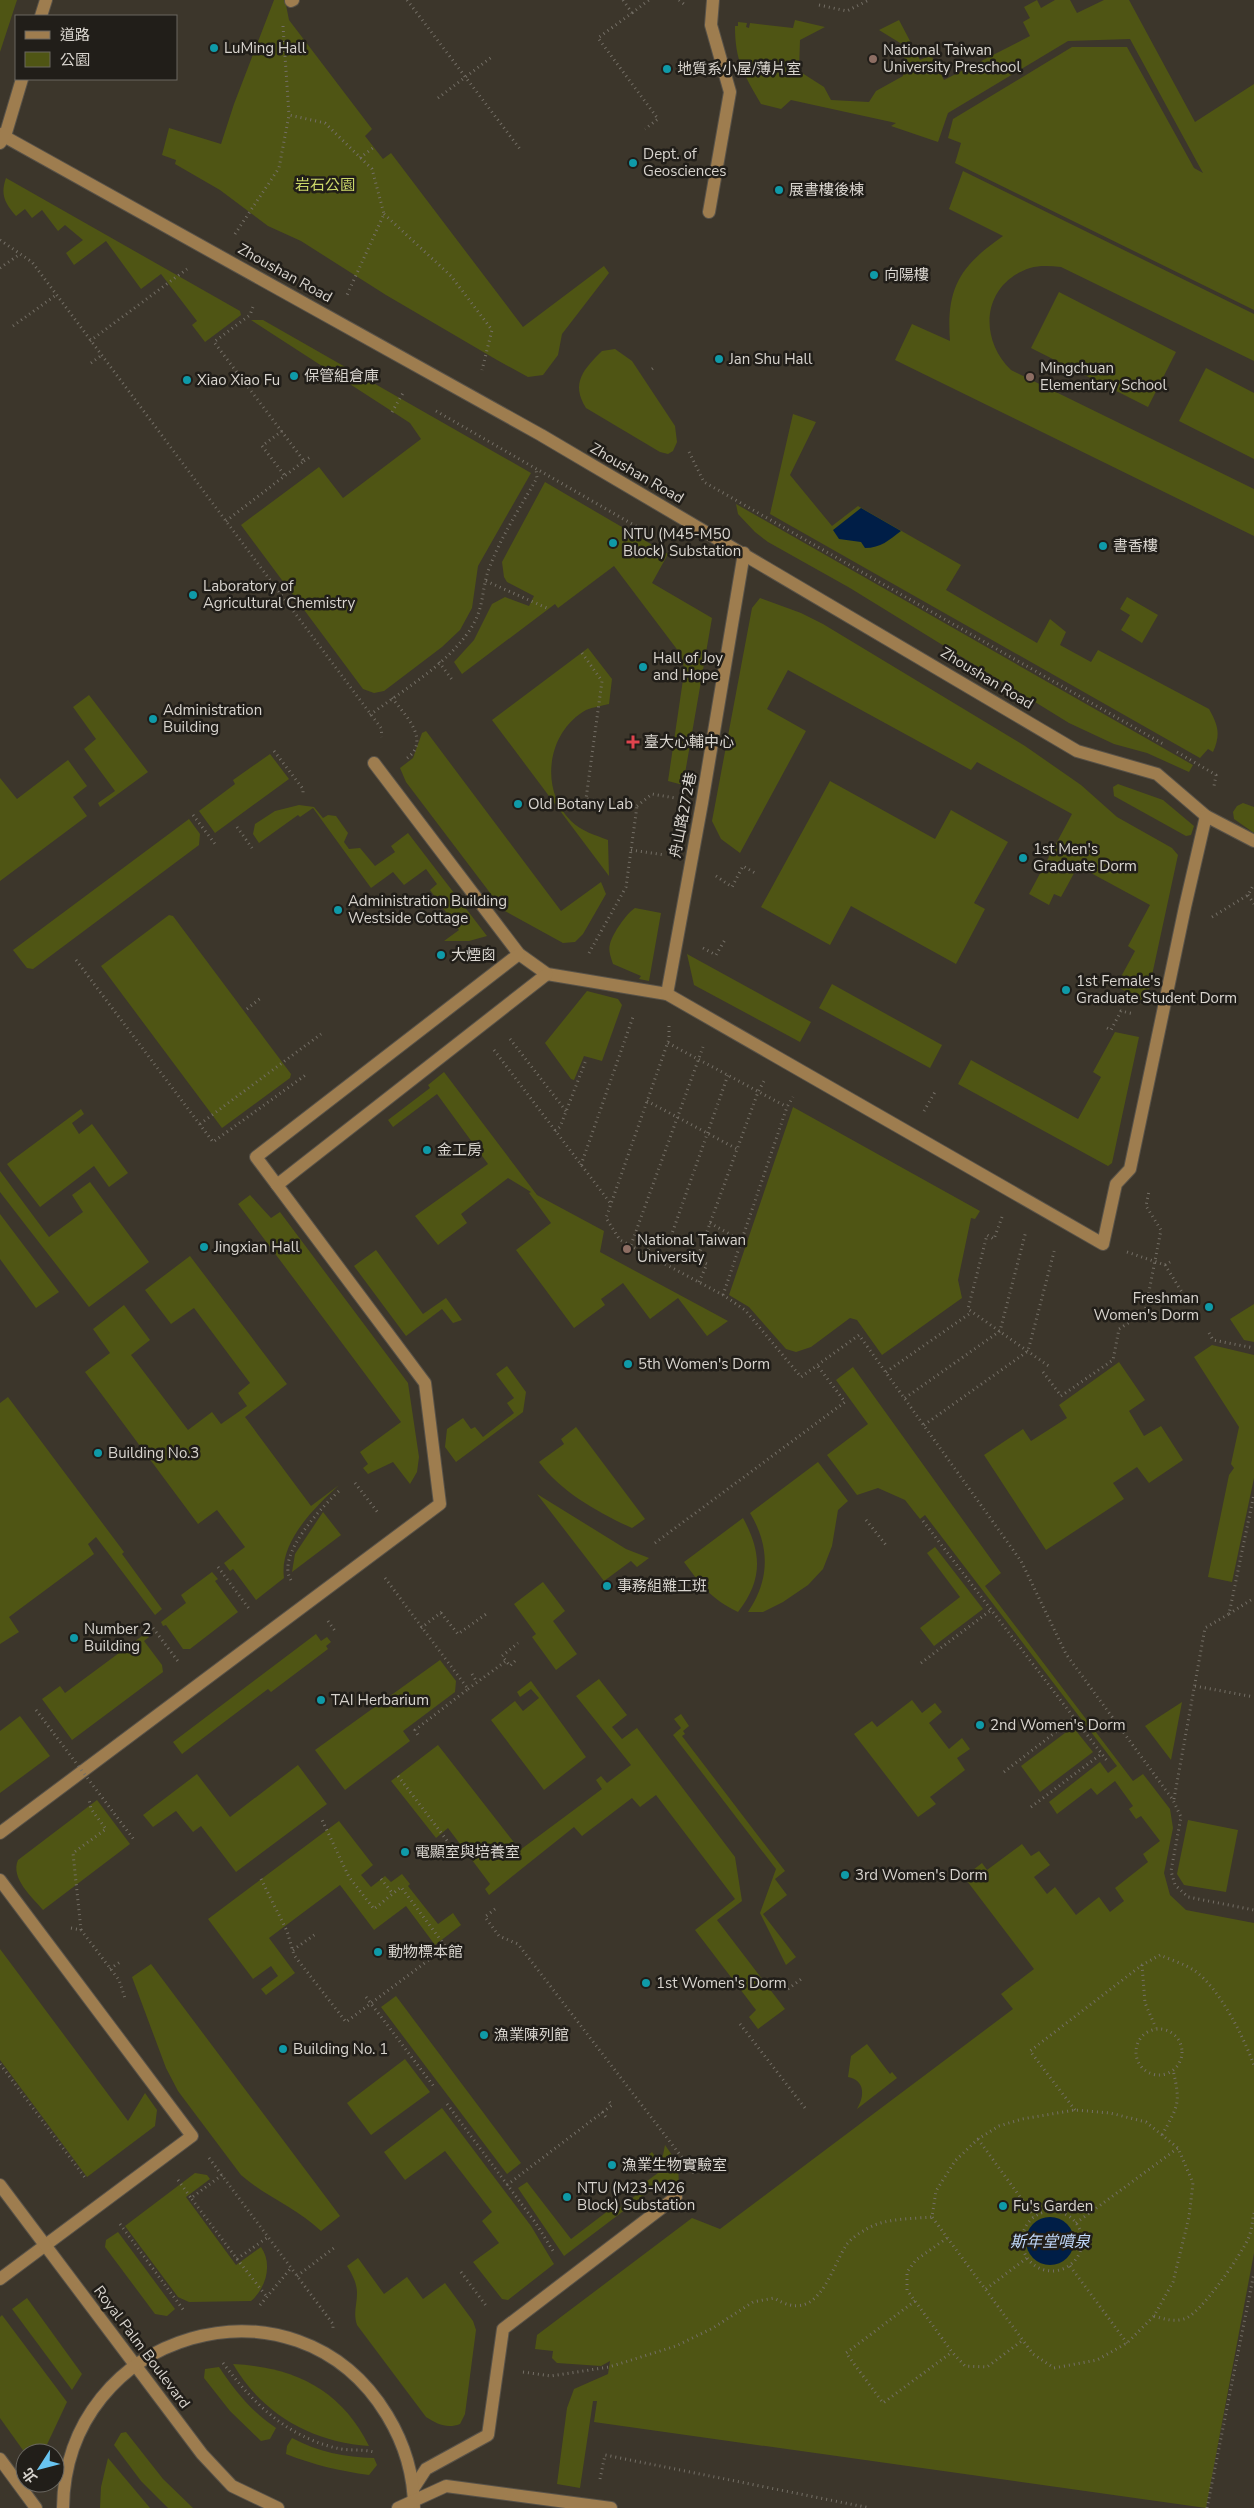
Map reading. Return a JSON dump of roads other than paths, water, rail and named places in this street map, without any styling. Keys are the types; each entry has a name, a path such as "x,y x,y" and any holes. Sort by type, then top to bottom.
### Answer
{"street":[{"path":"41,15 46,0"},
{"path":"709,212 730,92 711,25 713,0"},
{"path":"2,138 22,80"},
{"name":"Zhoushan Road","path":"2,138 220,255 535,432 744,553 1077,751 1158,774 1206,816 1254,841"},
{"name":"舟山路272巷","path":"667,994 702,803 744,553"},
{"path":"374,763 519,954 547,974 667,994 1103,1244 1116,1184 1130,1169 1206,816"},
{"path":"0,1833 84,1776 197,1686 440,1504 425,1383 256,1157 519,954"},
{"path":"276,1185 547,974"},
{"path":"0,1880 192,2136 0,2279"},
{"name":"Royal Palm Boulevard","path":"0,2185 202,2454 232,2486 278,2508"},
{"path":"414,2499 426,2469 488,2435 503,2329 676,2197"},
{"path":"63,2508 63,2489 70,2458 81,2428 98,2400 120,2376 135,2365 176,2342 202,2335 239,2331 272,2334 303,2343 332,2358 358,2378 379,2402 396,2430 409,2463 414,2499"},
{"path":"0,2459 36,2508"},
{"path":"398,2508 414,2499 446,2486 611,2508"}],"water":[{"path":"861,508 901,531 884,543 871,548 865,548 861,542 839,539 833,530"},
{"name":"斯年堂噴泉","path":"1045,2217 1055,2217 1067,2224 1074,2236 1074,2246 1067,2258 1055,2265 1045,2265 1037,2261 1030,2254 1026,2246 1026,2236 1030,2228 1037,2221"}],"place":[{"name":"LuMing Hall","path":"214,48"},
{"name":"National Taiwan University Preschool","path":"873,59"},
{"name":"地質系小屋/薄片室","path":"667,69"},
{"name":"Dept. of Geosciences","path":"633,163"},
{"name":"展書樓後棟","path":"779,190"},
{"name":"向陽樓","path":"874,275"},
{"name":"Jan Shu Hall","path":"719,359"},
{"name":"保管組倉庫","path":"294,376"},
{"name":"Mingchuan Elementary School","path":"1030,377"},
{"name":"Xiao Xiao Fu","path":"187,380"},
{"name":"NTU (M45-M50 Block) Substation","path":"613,543"},
{"name":"書香樓","path":"1103,546"},
{"name":"Laboratory of Agricultural Chemistry","path":"193,595"},
{"name":"Hall of Joy and Hope","path":"643,667"},
{"name":"Administration Building","path":"153,719"},
{"name":"臺大心輔中心","path":"633,742"},
{"name":"Old Botany Lab","path":"518,804"},
{"name":"1st Men's Graduate Dorm","path":"1023,858"},
{"name":"Administration Building Westside Cottage","path":"338,910"},
{"name":"大煙囪","path":"441,955"},
{"name":"1st Female's Graduate Student Dorm","path":"1066,990"},
{"name":"金工房","path":"427,1150"},
{"name":"Jingxian Hall","path":"204,1247"},
{"name":"National Taiwan University","path":"627,1249"},
{"name":"Freshman Women's Dorm","path":"1209,1307"},
{"name":"5th Women's Dorm","path":"628,1364"},
{"name":"Building No.3","path":"98,1453"},
{"name":"事務組雜工班","path":"607,1586"},
{"name":"Number 2 Building","path":"74,1638"},
{"name":"TAI Herbarium","path":"321,1700"},
{"name":"2nd Women's Dorm","path":"980,1725"},
{"name":"電顯室與培養室","path":"405,1852"},
{"name":"3rd Women's Dorm","path":"845,1875"},
{"name":"動物標本館","path":"378,1952"},
{"name":"1st Women's Dorm","path":"646,1983"},
{"name":"漁業陳列館","path":"484,2035"},
{"name":"Building No. 1","path":"283,2049"},
{"name":"漁業生物實驗室","path":"612,2165"},
{"name":"NTU (M23-M26 Block) Substation","path":"567,2197"},
{"name":"Fu's Garden","path":"1003,2206"}],"park label":[{"name":"岩石公園","path":"325,185"}]}
